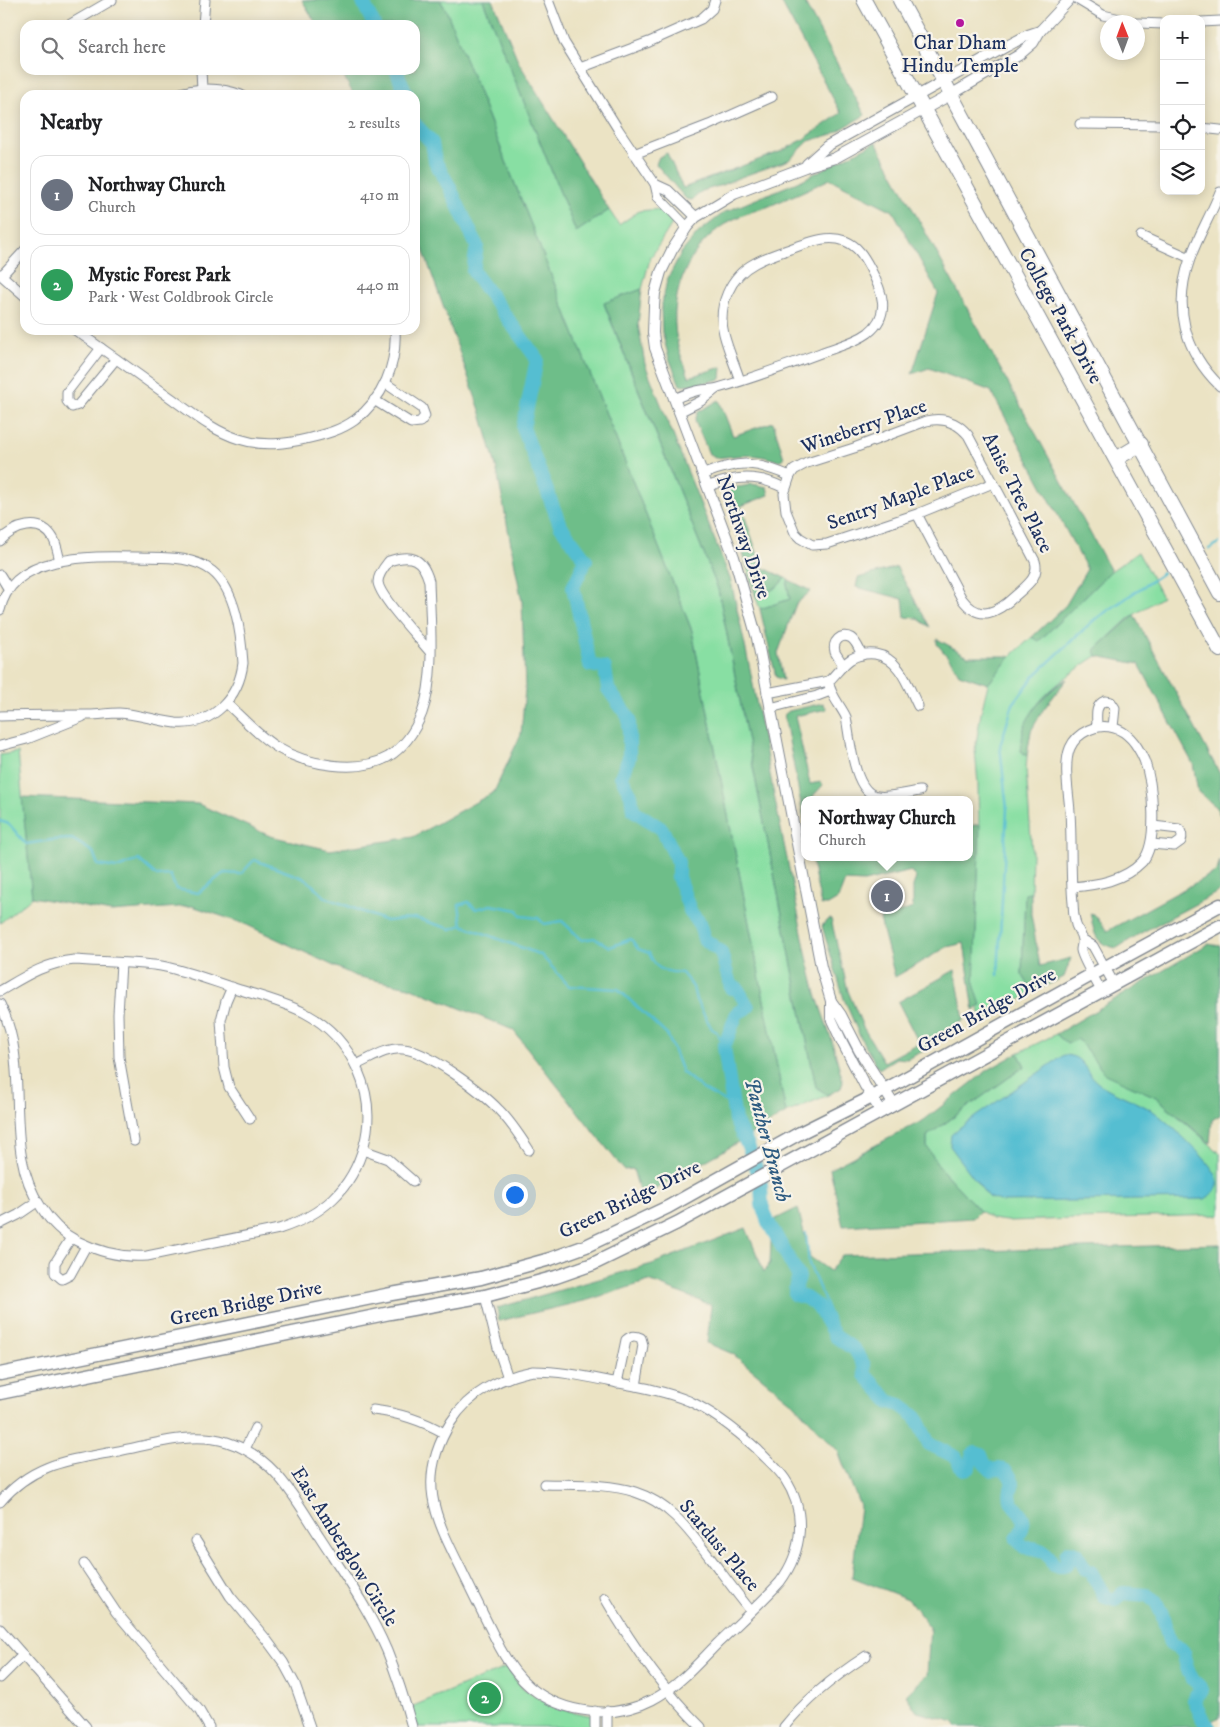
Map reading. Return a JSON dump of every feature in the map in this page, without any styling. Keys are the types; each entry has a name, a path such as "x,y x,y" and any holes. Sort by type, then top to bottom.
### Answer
{"main road":[{"name":"College Park Drive","path":"864,0 1220,650"},
{"name":"College Park Drive","path":"900,0 1220,593"},
{"path":"1116,459 1141,444"},
{"name":"Green Bridge Drive","path":"0,1374 377,1296 480,1278 550,1259 586,1246 668,1207 800,1133 872,1097 1220,905"},
{"path":"1208,912 1220,926"},
{"name":"Green Bridge Drive","path":"0,1393 390,1313 484,1296 556,1277 593,1264 668,1228 1220,926"},
{"path":"484,1296 482,1290 486,1285 537,1270 586,1246"}],"street":[{"path":"78,20 112,0"},
{"path":"203,20 205,0"},
{"path":"548,0 564,42 655,184 658,197 687,227"},
{"path":"580,68 649,42 701,19 712,9 716,0"},
{"name":"Northway Drive","path":"881,1112 865,1086 831,1018 831,1000 822,967 767,693 758,638 734,557 709,486 655,348 653,333 655,293 666,261 687,227 696,218 734,194 805,167 835,158 1019,55 1033,43 1040,31 1069,0"},
{"path":"1078,0 1103,15"},
{"path":"1205,22 1220,21"},
{"path":"1145,23 1160,24"},
{"name":"Northway Drive","path":"805,167 827,146 917,97 944,80 1028,35 1040,31"},
{"path":"201,75 202,89"},
{"path":"197,90 225,90"},
{"path":"634,154 709,125 772,97"},
{"path":"1080,124 1160,125"},
{"path":"1205,128 1220,130"},
{"path":"655,184 668,190 696,218"},
{"path":"1220,192 1190,258 1182,302 1186,330 1192,350 1202,367 1220,386"},
{"path":"1141,236 1190,258"},
{"path":"674,399 697,391 716,389 740,381 860,338 872,329 882,313 883,296 862,254 855,247 846,242 827,238 817,240 758,261 745,269 732,284 724,302 722,313 724,334 740,381"},
{"path":"20,255 1,275 20,292"},
{"path":"82,335 213,428 239,440 257,443 291,443 332,432 360,416 385,383 394,353 395,335"},
{"path":"101,348 67,392 67,401 72,406 78,405 116,359"},
{"path":"374,400 411,423 420,422 425,416 422,408 385,383"},
{"path":"679,412 701,401 716,389"},
{"name":"Wineberry Place","path":"790,476 794,470 807,463 863,445 926,421 938,419 953,422"},
{"name":"Anise Tree Place","path":"917,514 962,599 967,605 978,612 997,611 1032,581 1037,571 1035,561 968,435 953,422"},
{"path":"704,474 725,466 744,464 771,468 790,476 784,488 766,480 754,478 732,478 709,486"},
{"name":"Sentry Maple Place","path":"784,488 784,503 795,533 812,545 827,544 917,514 993,483"},
{"path":"0,541 6,534 28,525 36,526 46,530 54,539 60,561"},
{"path":"0,610 8,588 28,573 60,561 96,556 179,558 197,563 212,571 225,586 232,601 242,654 240,680 226,703 210,716 193,722 176,723 126,714 0,716"},
{"path":"226,703 269,741 287,753 324,764 355,766 371,763 388,757 400,748 416,727 423,711 431,668 429,581 426,568 416,560 401,557 388,561 378,582 383,596 430,652"},
{"path":"0,575 8,588"},
{"path":"843,666 834,650 837,639 846,636 852,639 862,655"},
{"path":"767,693 829,681 851,659 862,655 880,655 888,658 904,677 918,706"},
{"path":"829,681 830,691 846,717 858,776 866,790 878,796 920,792"},
{"path":"770,708 830,691"},
{"path":"1097,727 1097,708 1099,704 1105,701 1111,702 1115,708 1113,727"},
{"path":"0,746 27,739 75,719 96,714"},
{"path":"1072,887 1090,886 1110,881 1128,873 1142,862 1152,844 1153,826 1149,780 1144,761 1135,743 1128,735 1113,727 1097,727 1081,734 1074,740 1068,754 1067,771 1071,826 1072,887 1076,925 1082,939 1081,951 1101,991"},
{"path":"1152,844 1174,846 1181,841 1182,837 1182,832 1179,829 1153,826"},
{"path":"1082,939 1093,946 1114,984"},
{"path":"0,991 40,968 74,960 160,966 232,987 297,1009 318,1021 338,1039 356,1066 363,1084 367,1103 367,1131 363,1150 351,1177 340,1192 318,1212 299,1223 279,1229 147,1256 109,1254 86,1246 71,1238 54,1225 31,1193 22,1166 16,1060 12,1035 0,1004"},
{"path":"121,963 118,1014 119,1057 134,1141"},
{"path":"232,987 221,1020 224,1067 229,1087 250,1119"},
{"name":"Northway Drive","path":"831,1000 859,1050 894,1105"},
{"path":"356,1066 395,1049 403,1048 420,1053 482,1094 501,1112 529,1150"},
{"path":"363,1150 388,1159 413,1182"},
{"path":"0,1224 37,1202"},
{"path":"71,1238 55,1263 55,1273 62,1279 70,1275 86,1246"},
{"path":"484,1296 508,1378"},
{"path":"617,1383 626,1340 636,1336 641,1338 643,1345 636,1386"},
{"path":"545,1371 566,1373 636,1386 676,1396 718,1417 744,1437 778,1470 789,1486 796,1502 800,1521 797,1550 790,1567 780,1582 680,1680 645,1703 626,1709 584,1711 564,1706 538,1692 516,1673 500,1648 442,1531 434,1508 432,1476 437,1452 444,1433 454,1417 469,1401 488,1387 508,1378 521,1373 545,1371"},
{"path":"373,1410 408,1416 444,1433"},
{"path":"245,1449 255,1428"},
{"name":"East Amberglow Circle","path":"0,1502 15,1486 34,1473 64,1462 197,1437 225,1441 245,1449 259,1457 282,1479 361,1601 389,1657 401,1687 412,1727"},
{"name":"Stardust Place","path":"544,1484 613,1488 636,1492 657,1502 676,1516 689,1530 750,1611"},
{"path":"196,1541 230,1596 283,1662 300,1697 310,1727"},
{"path":"84,1564 116,1612 199,1710 209,1727"},
{"path":"605,1598 637,1652 667,1690 701,1727"},
{"path":"0,1629 86,1727"},
{"path":"0,1678 23,1655"},
{"path":"784,1727 811,1696 866,1656"},
{"path":"595,1711 595,1727"},
{"path":"607,1711 607,1727"}],"green space":[{"path":"302,0 440,0 446,10 692,631 786,1113 641,1197 633,1169 624,1170 513,1030 409,987 355,976 245,924 192,906 111,912 32,897 22,797 198,804 270,836 330,850 413,837 494,792 521,734 525,689 522,602 496,466 480,410 420,241 420,90 351,90 343,75 420,75 420,20 314,20"},
{"path":"440,0 483,0 576,232 609,210 619,225 639,211 660,209 673,222 650,259 642,289 604,304 718,589 816,1087 828,1095 786,1113 692,631 446,10"},
{"path":"483,0 493,0 519,63 609,210 576,232"},
{"path":"780,0 803,0 865,115 833,134 809,141 789,160 702,191 692,200 686,199 656,164 659,157 667,153 683,188 782,151 804,139 841,113"},
{"path":"876,142 1111,571 1039,641 1032,637 1066,605 1087,569 991,391 929,368 912,374 938,293 893,211 830,179 767,207 738,217 721,226 707,238 686,268 676,304 675,322 678,346 689,377 722,367 721,379 698,384 680,385 669,358 662,332 661,309 667,280 681,253 699,232 725,212 802,180"},
{"path":"642,289 638,324 645,364 731,581 807,957 816,994 832,1041 843,1082 841,1088 828,1095 816,1087 718,589 604,303"},
{"path":"719,400 733,436 773,422 784,458 778,461 761,456 715,458 709,454 695,421 698,412"},
{"path":"752,484 767,487 769,495 741,506 762,567 785,578 778,586 760,597 755,595 724,492 731,488"},
{"path":"1138,552 1162,597 1129,618 1095,650 1097,656 1053,688 1035,709 1029,724 1021,751 1027,756 1026,769 1032,853 1031,892 1025,895 1022,974 1033,992 982,1022 974,984 979,845 978,784 975,750 988,684 1011,656 1032,637 1040,640 1111,571"},
{"path":"897,567 930,627 917,618 905,617 903,599 856,587 858,578"},
{"path":"785,578 789,580 787,584 790,599 760,609 755,595 760,597 778,586"},
{"path":"789,580 811,591 796,604 778,653 783,680 776,677 760,609 790,599 787,584"},
{"path":"1134,615 1220,774 1220,815 1215,806 1198,792 1193,764 1139,664 1097,656 1095,650"},
{"path":"937,639 968,656 1011,656 988,684 959,674 937,644"},
{"path":"1067,679 1043,710 1031,731 1027,756 1021,751 1023,731 1026,723 1040,701"},
{"path":"823,703 827,709 795,716 810,784 821,782 823,785 813,796 801,796 801,803 784,715 789,711"},
{"path":"18,752 32,897 0,923 0,755"},
{"path":"980,824 974,984 981,1005 974,1011 964,943 947,947 895,977 880,919 913,908 913,886 916,878 911,871 864,882 845,881 838,899 828,905 821,905 812,861 973,861 973,825"},
{"path":"1220,860 1220,891 1139,934 1117,948 1103,944 1096,936 1090,913 1095,915 1107,931 1217,871"},
{"path":"1031,892 1031,914 1040,966 1071,958 1064,977 1033,992 1022,974 1025,894"},
{"path":"831,919 848,991 863,1027 884,1062 919,1043 898,1002 955,970 964,1020 948,1031 934,1046 907,1059 896,1058 879,1069 861,1039 844,999 822,926 827,920"},
{"path":"1208,944 1220,946 1220,1115 1212,1120 1210,1143 1156,1097 1105,1074 1078,1039 1067,1044 1056,1034"},
{"path":"1056,1034 1067,1044 1078,1039 1105,1073 1156,1097 1220,1153 1220,1215 1006,1221 992,1219 980,1211 940,1168 927,1147 927,1136 1025,1066 1018,1053"},
{"path":"1018,1053 1025,1066 927,1136 927,1147 940,1168 980,1211 973,1218 843,1226 830,1169 924,1120 988,1070"},
{"path":"798,1208 810,1257 830,1271 842,1255 1220,1244 1220,1717 1198,1727 956,1727 955,1722 917,1712 906,1695 927,1675 930,1627 908,1599 852,1577 860,1506 838,1451 794,1404 733,1354 707,1343 711,1305 649,1281 588,1300 499,1321 497,1308 652,1264 746,1228 764,1272 770,1263 772,1221"},
{"path":"507,1667 523,1689 555,1708 593,1716 592,1727 418,1727 411,1707"}],"water":[{"path":"1064,1055 1071,1056 1081,1062 1095,1081 1153,1111 1178,1132 1214,1171 1217,1182 1213,1193 1205,1199 1002,1202 988,1197 950,1146 951,1135"}],"waterway":[{"name":"Panther Branch","path":"362,0 372,20"},
{"name":"Panther Branch","path":"398,75 405,90"},
{"name":"Panther Branch","path":"420,130 432,143 435,161 477,246 473,271 537,359 523,428 560,525 586,560 573,587 590,665 605,668 608,689 629,718 629,758 621,776 631,795 633,810 662,829 678,862 678,877 691,913 699,922 704,939 721,952 731,988 737,988 748,1007 737,1013 724,1047 735,1120 756,1167 761,1184 762,1205 768,1222 799,1277 795,1288 795,1295 806,1298 818,1307 835,1336 855,1350 864,1365 865,1375 890,1402 900,1405 916,1417 929,1444 956,1457 959,1465 964,1469 969,1468 972,1455 976,1453 981,1455 984,1463 991,1470 1003,1469 1008,1472 1013,1483 1010,1493 1011,1500 1022,1515 1023,1520 1017,1539 1024,1547 1042,1551 1048,1556 1053,1565 1059,1567 1064,1566 1068,1562 1066,1555 1069,1551 1076,1553 1086,1570 1091,1572 1105,1597 1115,1600 1123,1593 1147,1595 1156,1602 1162,1614 1170,1644 1183,1651 1188,1672 1202,1690 1196,1695 1194,1700 1203,1720 1209,1727"},
{"path":"1209,549 1219,543"},
{"path":"998,975 1007,809 1000,746 1013,704 1035,675 1094,620 1163,573"},
{"path":"0,821 9,824 26,844 72,839 93,852 98,865 117,868 139,860 157,876 170,875 176,889 198,893 224,873 241,874 254,860 306,879 325,897 386,921 415,918 451,929 462,925 459,905 468,902 476,909 491,905 518,910 521,916 538,918 544,924 562,921 582,940 594,938 610,947 631,939 638,949 649,953 658,967 666,971 682,973 693,987 696,1000 712,1029 717,1032 724,1047"},
{"path":"462,925 541,955 569,986 618,989 668,1036 682,1072 704,1090 733,1106"},
{"path":"806,1233 809,1264 841,1340"}],"place":[{"name":"Char Dham Hindu Temple","path":"960,23"},
{"name":"Northway Church","path":"887,896"},
{"name":"Mystic Forest Park","path":"485,1698"}]}
